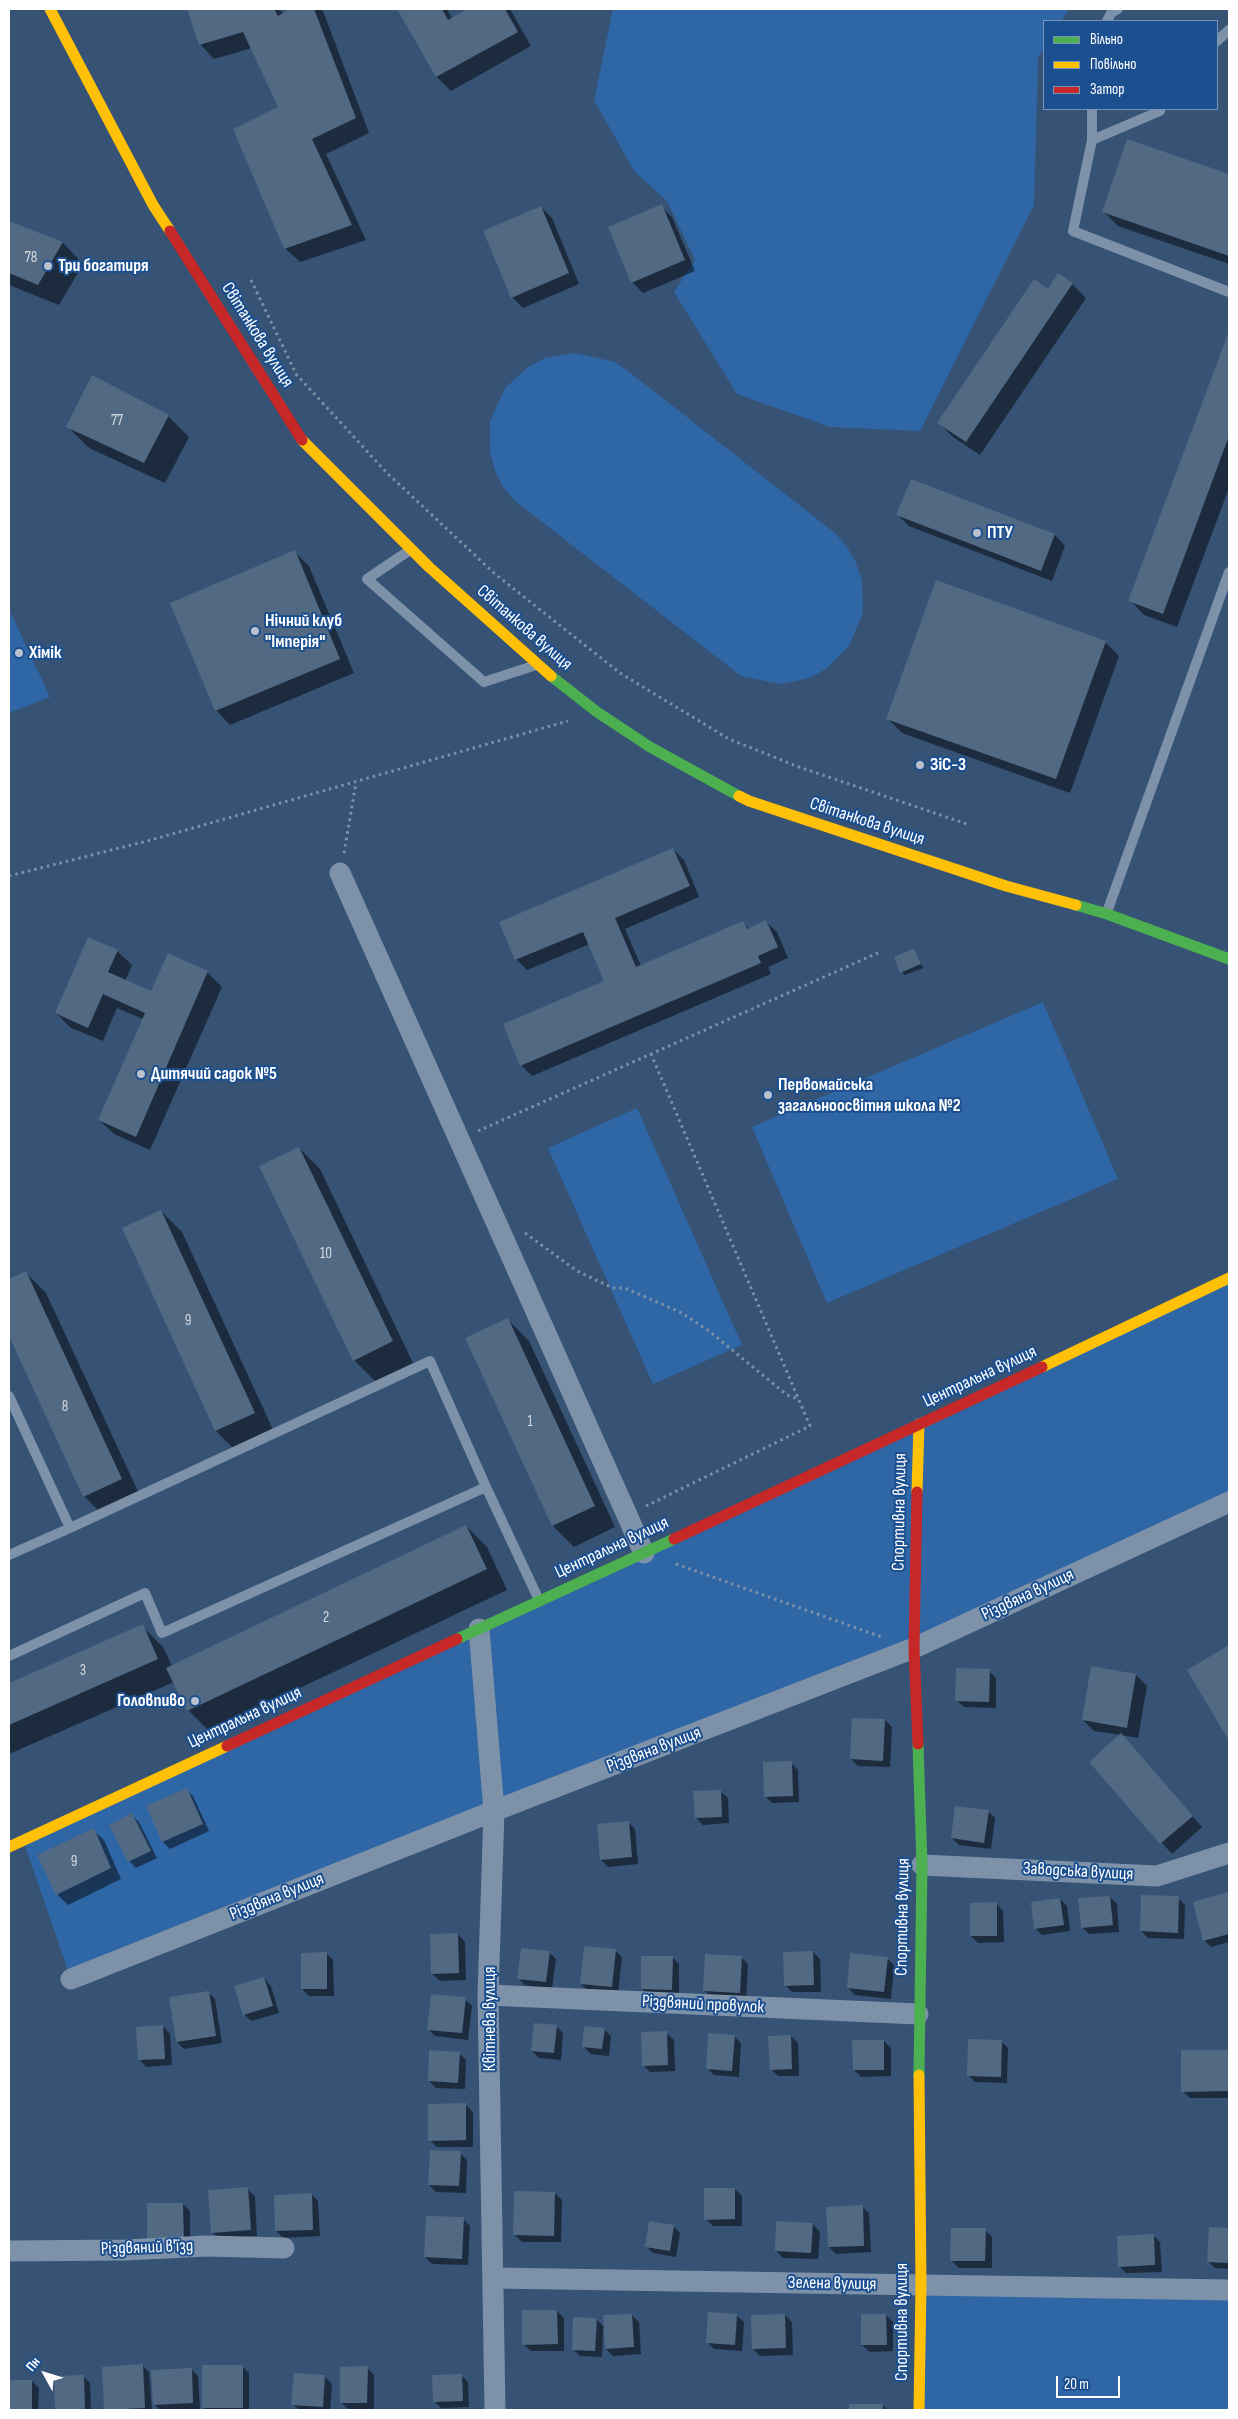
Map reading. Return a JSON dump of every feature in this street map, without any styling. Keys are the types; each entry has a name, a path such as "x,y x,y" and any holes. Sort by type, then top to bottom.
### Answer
{"street":[{"name":"Світанкова вулиця","path":"50,9 153,205 306,446 411,550 536,665 597,712 650,747 749,801 1006,886 1106,914 1229,959"},
{"path":"340,873 644,1553"},
{"name":"Центральна вулиця","path":"9,1846 644,1553 1229,1278"},
{"name":"Спортивна вулиця","path":"919,2410 921,2285 918,2014 922,1865 914,1648 920,1424"},
{"name":"Різдвяна вулиця","path":"71,1979 494,1810 704,1731 914,1648 1229,1502"},
{"name":"Квітнева вулиця","path":"479,1629 494,1810 488,1995 495,2410"},
{"name":"Заводська вулиця","path":"922,1865 1157,1876 1229,1853"},
{"name":"Різдвяний провулок","path":"488,1995 918,2014"},
{"name":"Різдвяний в'їзд","path":"9,2251 125,2250 206,2246 284,2248"},
{"name":"Зелена вулиця","path":"494,2278 1229,2290"}],"lane":[{"path":"1108,20 1111,14 1118,9"},
{"path":"1218,39 1229,30"},
{"path":"1092,110 1092,140 1073,231 1229,292"},
{"path":"1092,140 1160,112 1160,110"},
{"path":"411,550 367,579 484,682 536,665"},
{"path":"1106,914 1229,572"},
{"path":"9,1555 430,1361 539,1601"},
{"path":"9,1396 70,1528"},
{"path":"9,1656 145,1593 162,1633 486,1487"}],"path":[{"path":"251,280 296,374 376,462 495,574 620,674 729,739 799,767 970,825"},
{"path":"9,876 151,840 597,712"},
{"path":"340,873 356,782"},
{"path":"459,1139 880,952"},
{"path":"627,1515 810,1426 651,1054"},
{"path":"518,1228 577,1271 613,1288 625,1288 682,1312 787,1395 799,1399"},
{"path":"644,1553 914,1648"}],"shaded area":[{"path":"613,9 1069,9 1062,20 1043,20 1043,50 1038,58 1034,205 920,431 830,427 737,394 674,292 695,260 667,201 634,171 594,100"},
{"path":"575,353 615,362 628,371 835,533 847,547 855,560 862,581 863,612 849,646 827,668 810,678 781,684 741,676 515,501 503,487 496,473 490,452 490,421 505,388 528,367 545,358"},
{"name":"Хімік","path":"9,609 50,697 9,713"},
{"path":"1043,1002 1118,1179 827,1303 752,1127"},
{"path":"637,1108 742,1345 653,1384 548,1148"},
{"path":"1229,1279 1229,1502 914,1648 71,1979 23,1840"},
{"path":"921,2285 1229,2290 1229,2410 919,2410"}],"building":[{"path":"187,9 274,9 278,16 289,9 314,9 356,118 312,139 352,225 284,249 233,129 278,107 243,32 199,45"},
{"path":"397,9 442,9 448,20 467,9 505,9 518,32 436,77"},
{"path":"1127,139 1229,174 1229,256 1102,212"},
{"path":"662,204 685,260 631,283 608,227"},
{"path":"541,206 569,273 511,298 483,231"},
{"path":"9,221 63,242 38,285 9,273"},
{"path":"1058,273 1073,283 966,442 937,423 1034,279 1048,289"},
{"path":"1229,331 1229,436 1163,614 1128,601"},
{"path":"92,375 169,415 144,463 66,427"},
{"path":"911,479 1055,534 1041,571 896,515"},
{"name":"Нічний клуб \"Імперія\"","path":"295,550 340,659 215,711 170,603"},
{"path":"936,580 1106,641 1056,779 886,719"},
{"path":"673,848 690,886 615,918 636,967 743,921 747,929 766,920 778,947 758,956 761,963 520,1066 503,1024 604,981 583,932 515,960 499,922"},
{"name":"Дитячий садок №5","path":"88,937 118,950 108,972 151,991 168,953 208,971 136,1137 98,1120 145,1013 103,994 88,1028 55,1013"},
{"path":"914,948 921,964 900,973 894,957"},
{"path":"299,1147 393,1341 353,1361 259,1166"},
{"path":"161,1210 255,1413 215,1431 122,1228"},
{"path":"26,1271 122,1479 83,1497 9,1336 9,1279"},
{"path":"508,1318 595,1506 552,1526 465,1338"},
{"path":"466,1525 487,1569 187,1711 166,1668"},
{"path":"143,1624 158,1659 9,1725 9,1683"},
{"path":"1229,1645 1229,1741 1187,1670"},
{"path":"1091,1666 1136,1674 1127,1728 1082,1720"},
{"path":"956,1668 990,1669 989,1702 955,1701"},
{"path":"852,1718 885,1719 883,1761 850,1759"},
{"path":"1121,1733 1193,1816 1160,1844 1089,1762"},
{"path":"792,1761 793,1796 764,1797 763,1762"},
{"path":"187,1788 203,1824 162,1842 146,1806"},
{"path":"721,1790 722,1817 695,1818 693,1791"},
{"path":"955,1806 989,1810 984,1843 951,1838"},
{"path":"132,1813 151,1851 128,1862 109,1825"},
{"path":"629,1821 632,1857 600,1860 597,1824"},
{"path":"94,1828 111,1868 56,1895 37,1855"},
{"path":"1228,1892 1229,1934 1203,1941 1193,1902"},
{"path":"1141,1895 1179,1896 1178,1933 1140,1931"},
{"path":"1110,1896 1113,1925 1081,1928 1078,1898"},
{"path":"1060,1898 1064,1925 1034,1929 1031,1902"},
{"path":"997,1902 997,1936 970,1936 970,1903"},
{"path":"458,1933 459,1973 431,1974 430,1934"},
{"path":"584,1946 616,1949 612,1987 580,1984"},
{"path":"521,1948 550,1951 546,1982 517,1979"},
{"path":"813,1951 814,1985 784,1986 783,1952"},
{"path":"327,1952 327,1989 301,1989 301,1953"},
{"path":"850,1953 888,1957 884,1992 847,1988"},
{"path":"705,1954 742,1956 740,1993 703,1991"},
{"path":"641,1956 673,1956 672,1990 641,1989"},
{"path":"264,1977 273,2006 243,2015 234,1986"},
{"path":"209,1991 216,2036 176,2042 169,1997"},
{"path":"431,1994 466,1997 462,2033 427,2030"},
{"path":"534,2023 557,2025 554,2053 531,2051"},
{"path":"163,2025 165,2059 138,2060 136,2027"},
{"path":"584,2026 605,2028 602,2049 582,2047"},
{"path":"667,2031 668,2065 642,2066 641,2032"},
{"path":"708,2033 735,2035 732,2071 706,2069"},
{"path":"791,2035 792,2069 770,2070 768,2036"},
{"path":"968,2039 1002,2040 1001,2077 967,2076"},
{"path":"852,2040 884,2040 884,2070 853,2070"},
{"path":"429,2050 460,2052 458,2083 428,2081"},
{"path":"1181,2050 1228,2050 1228,2091 1181,2092"},
{"path":"466,2103 466,2140 428,2141 428,2104"},
{"path":"430,2150 461,2151 459,2186 428,2185"},
{"path":"248,2187 251,2230 211,2233 208,2190"},
{"path":"704,2188 735,2188 735,2219 704,2220"},
{"path":"514,2191 555,2192 554,2236 513,2235"},
{"path":"312,2193 313,2230 275,2231 274,2195"},
{"path":"147,2203 183,2203 184,2245 147,2245"},
{"path":"863,2205 864,2246 828,2247 826,2207"},
{"path":"426,2216 464,2217 462,2259 424,2257"},
{"path":"649,2221 674,2225 670,2251 645,2247"},
{"path":"776,2221 813,2223 811,2253 775,2251"},
{"path":"1209,2227 1229,2228 1229,2263 1207,2262"},
{"path":"951,2228 986,2228 985,2261 950,2261"},
{"path":"1154,2234 1155,2265 1118,2267 1117,2236"},
{"path":"522,2310 557,2310 558,2344 522,2345"},
{"path":"708,2312 737,2314 735,2345 706,2343"},
{"path":"632,2314 634,2347 605,2349 603,2315"},
{"path":"785,2314 786,2348 752,2349 751,2315"},
{"path":"861,2314 886,2314 887,2345 861,2345"},
{"path":"573,2317 597,2318 595,2351 572,2350"},
{"path":"143,2364 145,2408 104,2410 102,2367"},
{"path":"202,2365 243,2365 243,2408 202,2408"},
{"path":"368,2366 367,2403 340,2403 340,2367"},
{"path":"192,2368 193,2403 153,2405 151,2370"},
{"path":"294,2373 325,2375 323,2407 291,2405"},
{"path":"462,2374 463,2401 433,2402 432,2375"},
{"path":"84,2375 85,2410 55,2410 54,2376"},
{"path":"9,2380 32,2380 32,2410 9,2410"},
{"path":"849,2404 883,2404 883,2410 849,2410"}],"traffic: fast":[{"path":"551,676 597,712 650,747 739,796"},
{"path":"1076,905 1107,914 1229,959"},
{"path":"457,1639 674,1539"},
{"path":"918,1744 922,1865 919,2075"}],"traffic: slow":[{"path":"50,9 153,205 170,231"},
{"path":"302,440 429,567 551,676"},
{"path":"739,796 749,801 1006,886 1076,905"},
{"path":"1042,1367 1229,1278"},
{"path":"917,1492 919,1424"},
{"path":"9,1847 227,1746"},
{"path":"919,2075 921,2285 919,2410"}],"traffic: jam":[{"path":"170,231 302,440"},
{"path":"674,1539 1042,1367"},
{"path":"917,1492 914,1648 918,1744"},
{"path":"227,1746 457,1639"}],"place":[{"name":"Три богатиря","path":"48,266"},
{"name":"ПТУ","path":"977,533"},
{"name":"Нічний клуб \"Імперія\"","path":"255,631"},
{"name":"Хімік","path":"19,653"},
{"name":"ЗіС-3","path":"920,765"},
{"name":"Дитячий садок №5","path":"141,1074"},
{"name":"Первомайська загальноосвітня школа №2","path":"768,1095"},
{"name":"Головпиво","path":"195,1701"}]}
